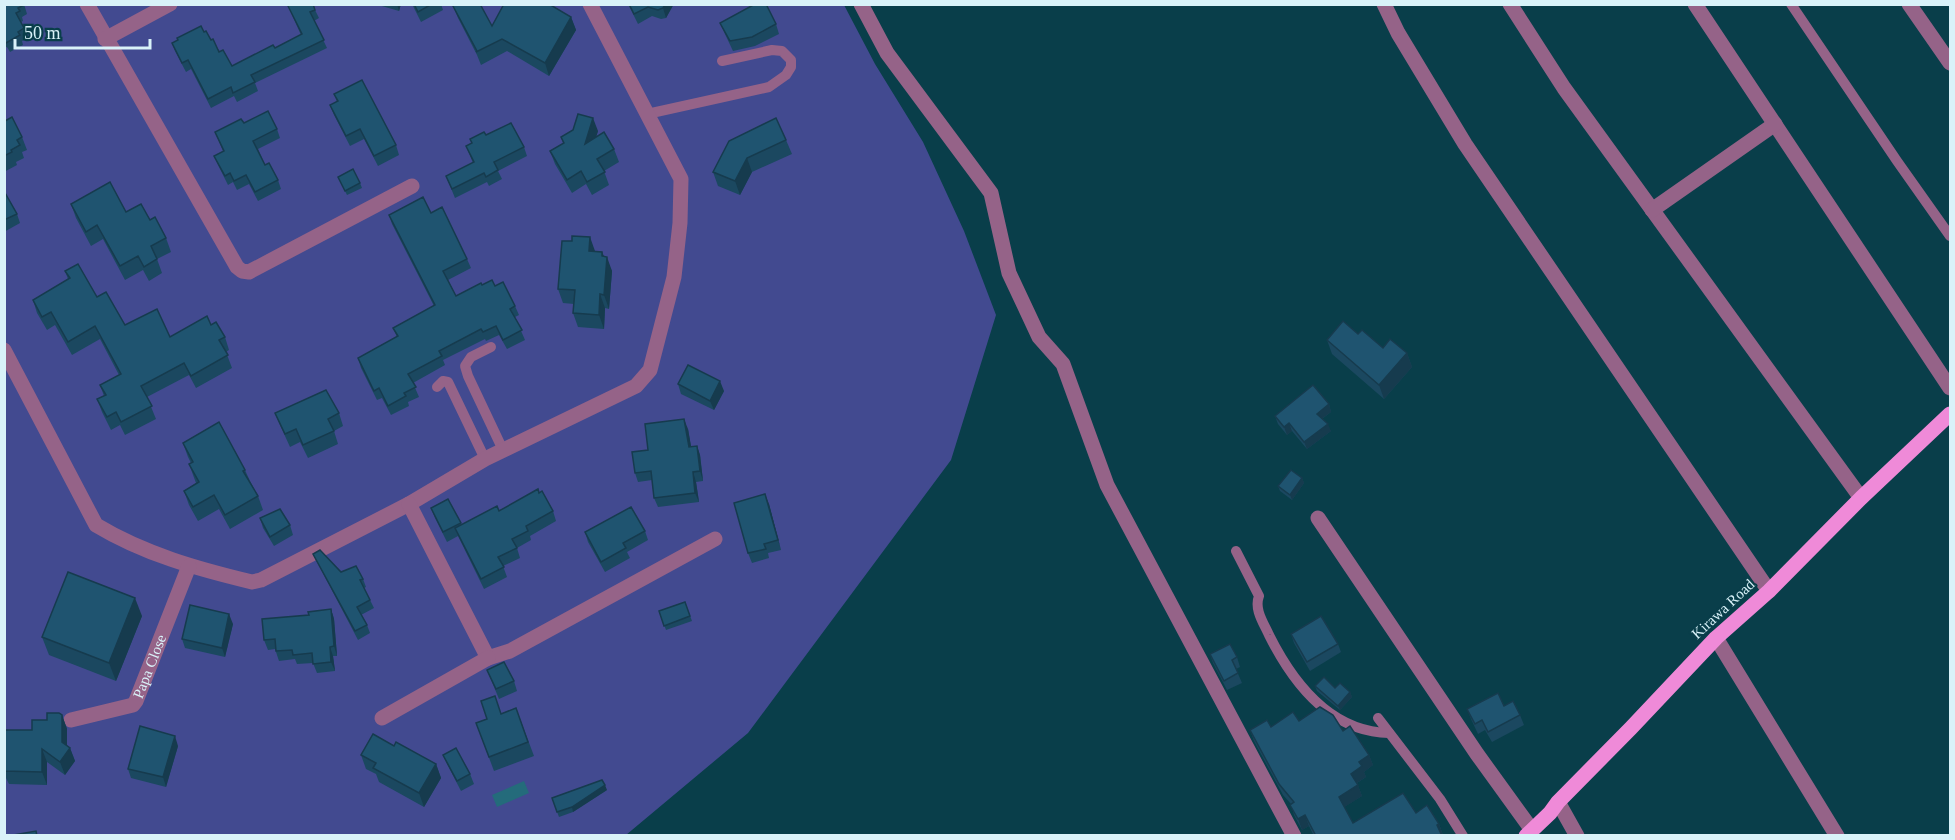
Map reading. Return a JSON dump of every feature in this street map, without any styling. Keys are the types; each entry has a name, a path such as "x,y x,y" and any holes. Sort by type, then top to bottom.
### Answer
{"main road":[{"name":"Kirawa Road","path":"1529,833 1716,638 1769,591 1950,414"}],"street":[{"path":"87,4 237,267 242,271 249,272 412,186"},
{"path":"105,39 170,4"},
{"path":"4,350 96,525 115,536 189,566 252,582 261,580 409,504 485,459 636,386 650,370 674,277 680,223 681,179 590,4"},
{"path":"861,4 887,52 991,193 1009,273 1039,337 1063,364 1107,485 1294,836"},
{"path":"1384,4 1398,33 1465,144 1769,591"},
{"path":"1509,4 1564,88 1862,498"},
{"path":"1695,4 1950,388"},
{"path":"1909,4 1950,63"},
{"path":"1652,210 1775,124"},
{"path":"409,504 488,658"},
{"path":"1318,518 1529,833"},
{"path":"382,718 488,658 510,651 715,539"},
{"name":"Papa Close","path":"70,720 133,705 189,566"},
{"path":"1716,638 1837,836"},
{"path":"1558,802 1578,836"}],"lane":[{"path":"1791,4 1950,236"},
{"path":"647,114 769,87 786,75 791,67 791,60 782,51 772,50 722,61"},
{"path":"491,347 471,357 465,366 503,450"},
{"path":"437,387 443,381 448,382 485,459"},
{"path":"1236,551 1259,596 1256,603 1275,646 1306,693 1348,725 1374,733 1389,733"},
{"path":"1378,718 1440,799 1463,836"}],"shaded area":[{"path":"5,5 844,5 875,64 923,142 964,231 996,315 951,460 748,733 626,835 5,836"},
{"path":"524,781 529,793 497,807 492,795"}],"building":[{"path":"4,4 24,5 18,8 20,11 16,13 24,28 18,32 20,35 6,43 4,40"},
{"path":"290,4 313,4 315,10 310,12 324,40 251,75 255,82 233,93 231,87 208,99 188,60 182,63 172,43 201,26 211,40 213,39 219,52 223,50 232,66 273,45 275,48 302,34 288,6"},
{"path":"414,4 432,4 418,12"},
{"path":"480,4 492,26 504,4 549,4 571,17 545,63 502,39 476,52 453,6"},
{"path":"629,4 665,4 658,10 648,7 634,14"},
{"path":"755,4 766,4 776,24 752,37 730,41 720,23"},
{"path":"362,80 396,145 374,156 360,129 346,136 330,105 338,101 334,94"},
{"path":"268,111 277,129 253,141 265,165 269,163 278,180 255,192 246,175 234,181 230,173 225,176 214,156 224,151 215,132 241,119 244,123"},
{"path":"578,114 593,118 585,144 604,132 614,149 597,159 605,172 587,182 581,171 567,180 550,151 564,143 561,137 573,130"},
{"path":"12,117 22,137 17,140 20,145 4,156 4,120"},
{"path":"776,118 786,140 747,158 735,181 713,172 729,141"},
{"path":"511,123 524,147 494,162 498,170 486,177 484,173 452,189 446,176 474,162 466,146 472,143 470,139 484,132 486,135"},
{"path":"353,169 360,183 345,191 338,177"},
{"path":"110,182 126,212 141,204 150,220 155,217 166,238 151,246 157,259 144,267 138,256 120,266 97,225 86,232 71,204"},
{"path":"4,191 17,214 4,220"},
{"path":"423,197 431,213 442,207 467,259 443,271 456,296 481,283 482,285 492,280 495,286 503,282 515,306 510,309 522,330 503,340 496,326 483,332 481,329 439,351 442,356 408,374 416,387 404,393 406,396 388,406 379,388 374,391 358,358 398,336 393,328 435,305 389,215"},
{"path":"572,236 590,237 589,251 602,252 602,256 607,257 604,295 600,294 599,315 573,313 575,290 558,289 562,241 572,241"},
{"path":"78,264 97,297 106,292 125,325 157,309 170,337 207,316 211,325 216,322 225,337 219,340 228,355 191,376 184,363 141,386 152,406 121,422 116,412 107,417 97,399 106,395 100,385 121,374 95,326 68,342 51,312 42,317 33,300 70,278 65,271"},
{"path":"1343,321 1358,334 1362,330 1383,348 1390,339 1407,353 1379,385 1327,340"},
{"path":"688,365 720,381 710,401 678,384"},
{"path":"1313,385 1329,404 1317,414 1328,424 1304,442 1289,423 1284,427 1275,416"},
{"path":"326,390 339,413 328,419 334,431 303,445 296,429 285,434 275,413"},
{"path":"684,419 689,447 697,446 700,471 693,472 695,493 654,498 651,471 635,473 632,452 648,450 645,424"},
{"path":"219,422 258,496 225,515 214,495 193,507 184,491 199,482 189,464 193,462 183,443"},
{"path":"1291,470 1302,478 1290,495 1278,486"},
{"path":"538,489 539,493 542,491 553,511 526,526 528,531 512,539 517,548 498,557 504,567 481,579 455,528 497,506 499,511"},
{"path":"765,494 778,540 764,544 766,549 748,553 734,503"},
{"path":"448,499 461,523 443,532 431,508"},
{"path":"631,507 645,531 623,543 626,548 601,562 585,532"},
{"path":"280,509 290,525 270,537 260,518"},
{"path":"320,550 341,572 356,566 370,600 357,607 367,625 355,631 313,554"},
{"path":"68,572 135,598 109,663 42,637"},
{"path":"685,602 690,616 664,626 659,611"},
{"path":"190,605 229,614 222,648 182,639"},
{"path":"331,609 334,646 330,647 331,662 313,664 312,653 293,655 292,650 276,651 275,639 264,640 262,619 309,615 308,612"},
{"path":"1321,616 1338,644 1307,662 1291,634"},
{"path":"1230,644 1237,657 1232,660 1238,673 1224,681 1210,654"},
{"path":"504,662 514,681 496,689 487,670"},
{"path":"1324,677 1335,688 1340,683 1350,692 1338,706 1315,686"},
{"path":"1498,693 1504,706 1513,701 1520,715 1488,732 1482,720 1475,724 1467,709"},
{"path":"495,696 501,714 516,708 528,742 489,757 476,723 487,719 481,701"},
{"path":"1320,707 1333,715 1343,731 1350,726 1369,755 1359,762 1362,766 1351,774 1358,785 1339,797 1353,823 1403,793 1416,813 1427,805 1439,824 1437,825 1442,836 1316,836 1305,815 1298,819 1290,805 1294,802 1279,784 1250,730 1267,720 1271,727 1293,712 1299,721"},
{"path":"47,713 62,715 62,742 70,748 60,762 42,749 42,772 4,771 4,730 32,730 32,720 47,720"},
{"path":"140,726 175,736 163,777 128,769"},
{"path":"373,734 394,746 396,742 436,764 419,793 373,768 376,763 361,755"},
{"path":"456,748 470,774 457,781 443,755"},
{"path":"602,780 605,785 572,807 557,812 552,798"},
{"path":"36,831 37,836 14,836 14,835"}]}
